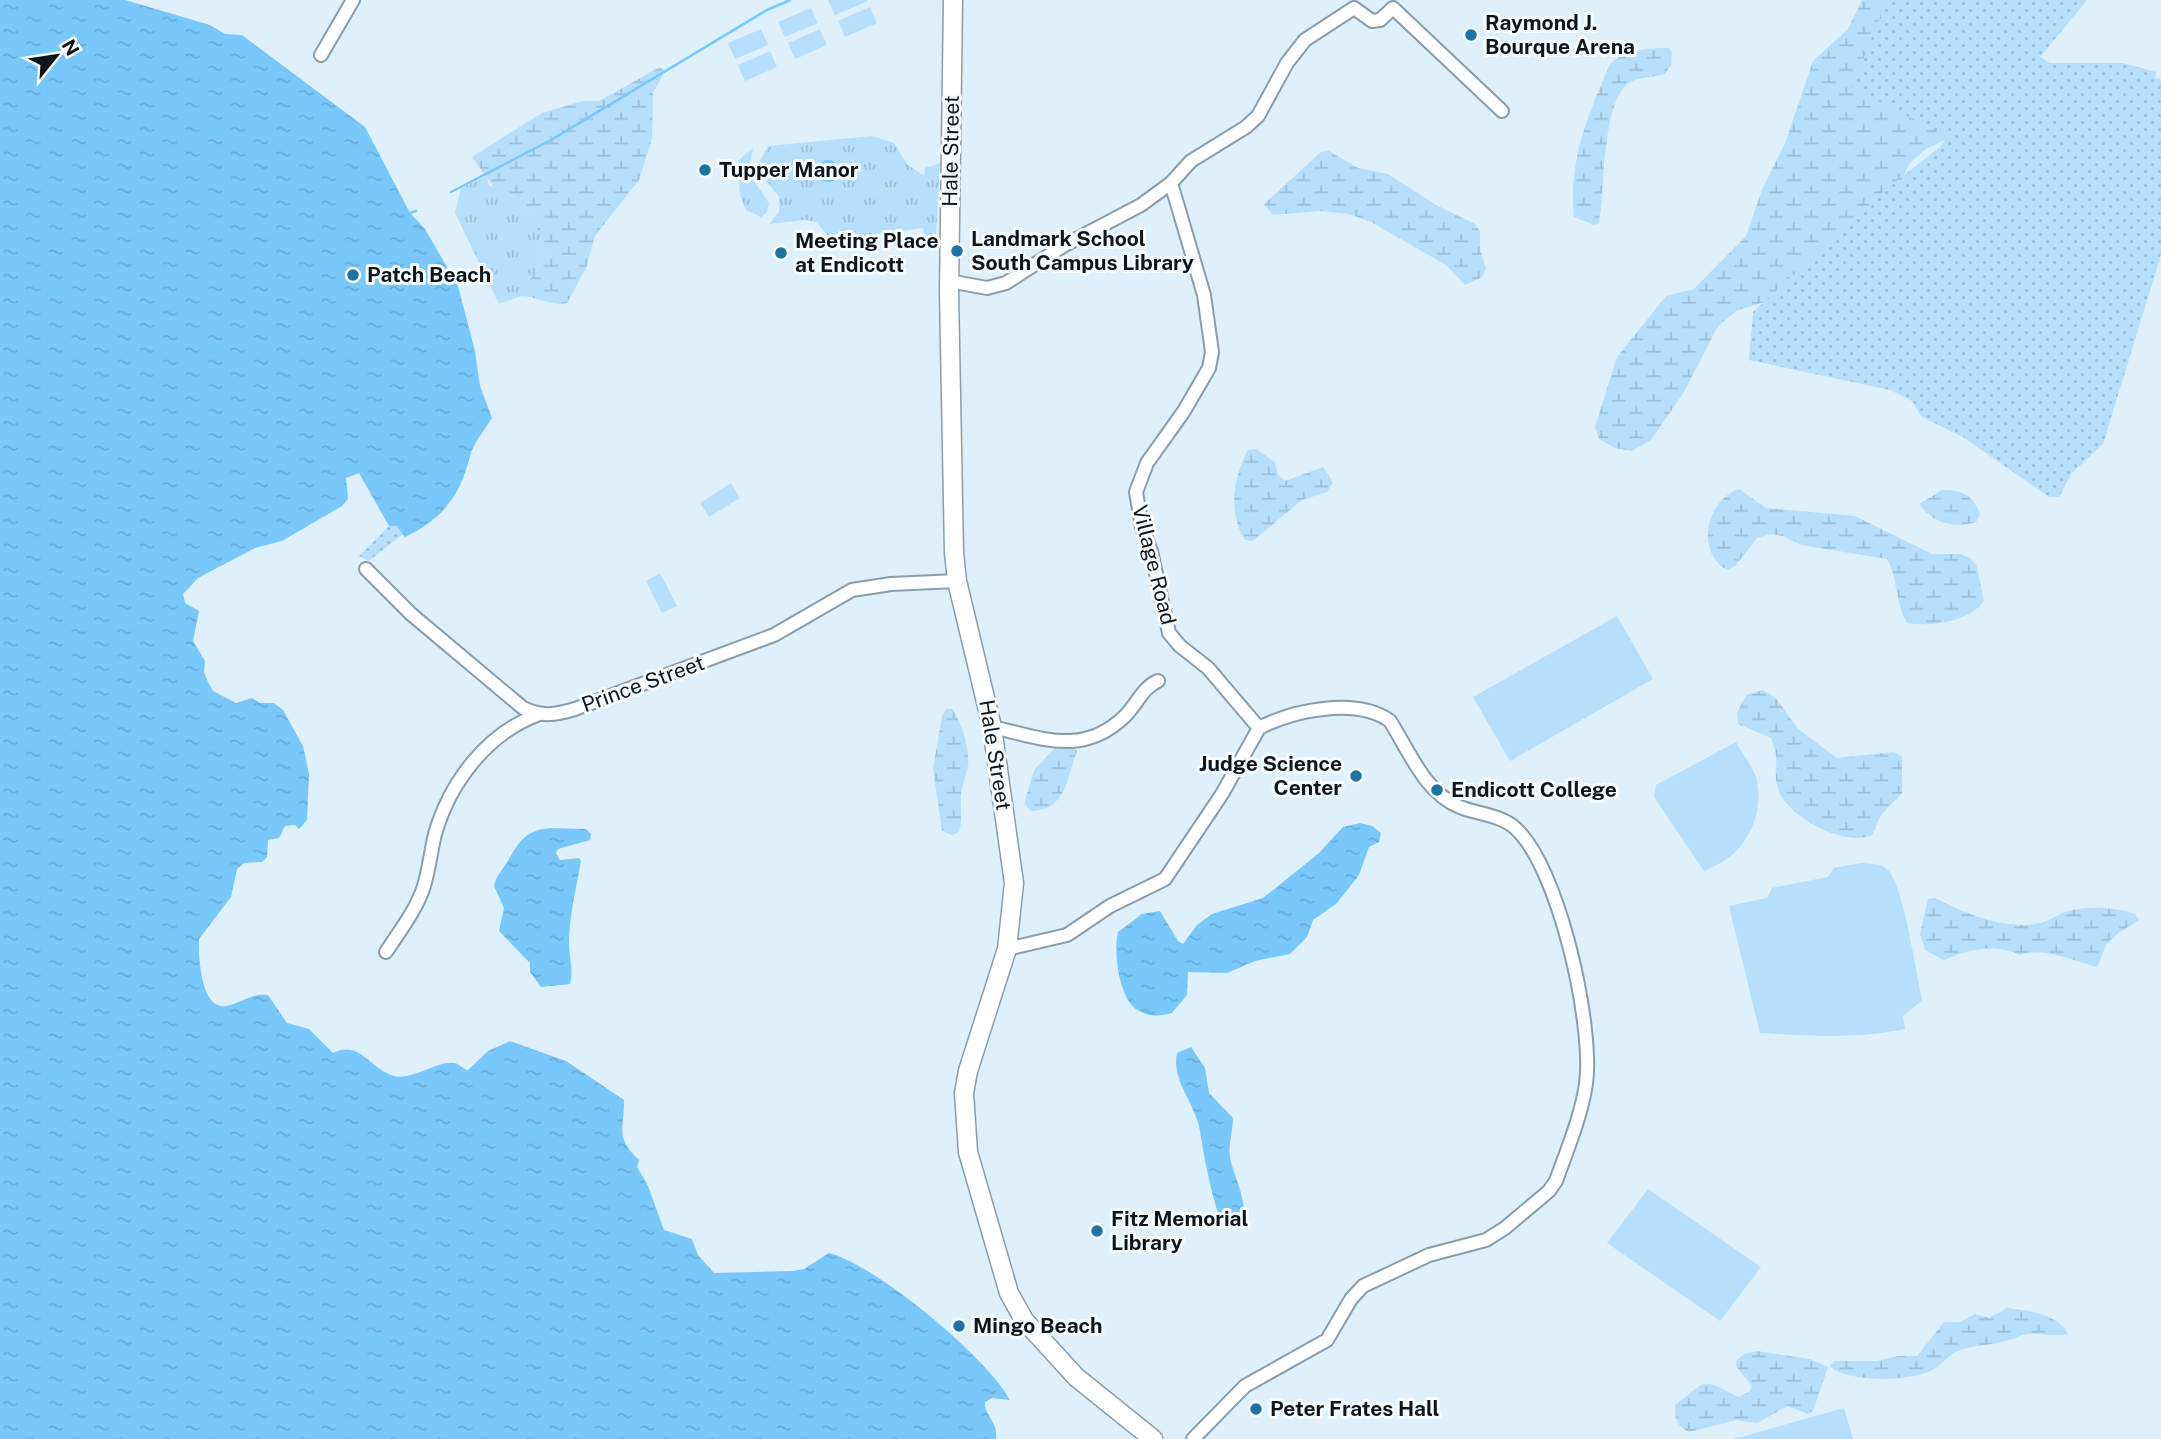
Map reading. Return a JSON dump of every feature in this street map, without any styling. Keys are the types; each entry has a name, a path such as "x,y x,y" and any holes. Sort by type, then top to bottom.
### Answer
{"main road":[{"name":"Hale Street","path":"953,0 949,281 950,398 957,582 992,727 1014,883 1007,949 974,1047 964,1093 968,1152 1009,1293 1039,1340 1076,1377 1153,1439"}],"street":[{"path":"321,55 353,0"},
{"path":"949,281 987,288 1006,283 1063,246 1141,205 1171,183 1191,161 1247,127 1258,116 1287,63 1305,40 1354,8 1372,21 1380,20 1393,8 1502,111"},
{"name":"Village Road","path":"1171,183 1204,295 1212,352 1209,368 1184,411 1147,463 1136,492 1169,632 1180,646 1208,668 1259,729"},
{"path":"366,569 440,639 523,708 537,715"},
{"name":"Prince Street","path":"386,952 423,889 436,831 466,770 497,737 520,722 537,715 554,715 575,709 751,645 792,626 852,590 891,584 957,582"},
{"path":"992,727 1055,741 1090,739 1123,718 1148,685 1158,681"},
{"path":"1007,949 1067,935 1110,906 1165,879 1222,794 1259,729 1281,719 1316,712 1353,709 1381,715 1390,722 1438,793 1458,806 1501,820 1520,833 1538,861 1573,958 1586,1046 1586,1084 1556,1181 1549,1191 1505,1228 1486,1240 1429,1255 1363,1286 1351,1299 1327,1340 1245,1386 1193,1439"}],"green space":[{"path":"828,0 867,0 868,1 835,15"},
{"path":"1862,0 1921,0 1952,136 1925,150 1910,163 1891,201 1781,297 1738,310 1718,326 1684,392 1651,440 1632,451 1615,448 1599,439 1595,427 1617,357 1666,296 1694,289 1746,236 1762,190 1785,143 1813,61 1848,29"},
{"path":"1887,0 2087,0 2040,57 2050,63 2123,63 2156,72 2155,78 2161,79 2161,255 2103,444 2071,474 2059,497 2049,497 1963,437 1922,417 1912,401 1890,390 1749,360 1753,312 1883,192 1941,146 1947,137 1852,87"},
{"path":"870,7 877,23 845,37 838,21"},
{"path":"811,8 818,23 785,37 778,22"},
{"path":"761,29 768,45 735,59 728,43"},
{"path":"820,29 827,45 795,59 788,43"},
{"path":"1669,48 1672,53 1671,65 1665,74 1632,81 1622,90 1615,105 1606,146 1599,223 1594,225 1574,217 1577,158 1587,120 1610,64 1630,52"},
{"path":"770,51 777,67 745,81 738,65"},
{"path":"660,67 665,71 653,93 652,139 639,180 595,236 586,268 567,303 555,304 521,296 543,259 541,236 518,200 498,193 472,157 542,113 583,101 599,101"},
{"path":"872,136 894,143 907,164 924,176 925,168 940,163 936,237 925,237 923,228 842,239 842,246 839,247 816,222 805,220 769,224 779,212 779,197 756,168 768,146"},
{"path":"753,148 748,172 769,203 767,212 761,217 746,210 740,195 738,161"},
{"path":"1329,151 1358,168 1388,174 1436,205 1475,224 1480,231 1480,249 1486,269 1482,277 1465,285 1446,265 1371,222 1349,214 1320,211 1273,215 1264,204 1321,152"},
{"path":"486,176 489,185 519,200 537,225 545,250 543,260 521,296 499,304 455,213 461,188"},
{"path":"1256,449 1275,462 1278,475 1285,481 1323,467 1333,482 1327,492 1302,500 1253,541 1245,540 1240,530 1234,495 1243,460 1248,450"},
{"path":"731,483 740,498 709,517 700,503"},
{"path":"1739,489 1766,508 1855,516 1932,554 1960,554 1970,558 1976,564 1984,601 1969,614 1949,621 1907,623 1887,559 1801,545 1783,536 1771,534 1757,538 1735,566 1727,570 1717,562 1711,551 1709,527 1719,504"},
{"path":"1942,490 1955,491 1970,498 1980,514 1976,522 1960,525 1944,523 1924,511 1919,504"},
{"path":"389,526 397,526 404,533 369,561 359,556"},
{"path":"660,573 677,606 662,613 646,581"},
{"path":"1617,616 1653,679 1510,761 1473,697"},
{"path":"1763,690 1776,698 1798,729 1837,758 1894,752 1902,757 1902,793 1881,815 1872,835 1847,837 1817,827 1791,808 1782,797 1777,786 1776,752 1771,738 1738,724 1737,713 1746,695"},
{"path":"946,709 953,709 959,722 967,744 968,759 961,794 959,832 952,835 942,831 933,769 942,716"},
{"path":"1736,742 1755,775 1759,798 1757,809 1750,832 1736,851 1704,871 1654,797 1656,785"},
{"path":"1072,746 1077,751 1058,799 1043,809 1031,811 1024,804 1034,770 1054,749"},
{"path":"1861,863 1887,869 1893,878 1904,911 1922,1000 1903,1016 1905,1029 1815,1036 1760,1033 1729,906 1767,898 1772,888 1828,877 1834,868"},
{"path":"1935,898 1972,915 2013,925 2040,923 2065,912 2091,908 2110,908 2135,914 2139,920 2117,934 2106,945 2097,967 2049,953 2020,955 1992,948 1972,950 1944,960 1925,950 1920,934 1928,899"},
{"path":"1648,1189 1761,1267 1720,1321 1607,1243"},
{"path":"2007,1308 2050,1318 2064,1327 2068,1334 2025,1334 2003,1342 1965,1349 1954,1353 1932,1370 1909,1377 1865,1378 1838,1372 1829,1366 1834,1361 1877,1361 1898,1356 1917,1356 1944,1322 1960,1322 1975,1314 1989,1318"},
{"path":"1757,1351 1810,1359 1828,1367 1813,1411 1808,1414 1788,1406 1757,1423 1736,1420 1689,1432 1681,1427 1676,1418 1675,1405 1700,1386 1710,1384 1738,1397 1749,1392 1752,1386 1736,1366 1736,1361 1744,1354"},
{"path":"1844,1408 1853,1439 1734,1439"}],"water":[{"path":"0,0 125,0 210,25 225,34 242,35 365,127 410,213 425,229 458,286 475,351 480,386 492,418 474,447 461,483 448,505 418,530 405,537 397,526 389,526 359,473 346,478 348,499 342,506 282,541 255,548 198,578 183,594 185,603 199,611 193,641 205,661 204,672 213,691 236,703 252,698 260,703 274,703 283,710 303,746 309,774 307,820 299,829 295,825 285,826 279,838 268,840 267,857 262,862 244,863 237,869 231,897 199,939 203,980 211,999 217,1005 225,1006 268,995 287,1023 309,1029 333,1053 342,1050 357,1052 383,1071 398,1077 447,1063 456,1063 468,1070 488,1051 510,1041 566,1061 624,1100 622,1133 631,1152 639,1160 637,1167 648,1186 664,1230 692,1239 698,1255 714,1273 793,1271 804,1269 829,1253 874,1275 901,1293 955,1338 998,1382 1010,1400 992,1398 985,1402 995,1427 996,1439 0,1439"},
{"path":"828,160 836,163 839,171 836,179 828,182 820,179 817,171 820,163"},
{"path":"1360,823 1372,826 1381,833 1379,842 1369,847 1359,875 1337,903 1313,920 1307,937 1290,954 1255,961 1227,973 1188,972 1187,995 1172,1013 1151,1015 1132,1006 1119,975 1116,951 1118,932 1142,914 1160,911 1178,941 1183,944 1197,925 1212,914 1263,898 1319,853 1343,827"},
{"path":"551,828 586,829 591,834 590,840 558,849 556,853 560,860 579,858 581,861 570,924 571,979 570,984 541,987 530,972 530,963 499,931 504,908 494,886 524,838 535,831"},
{"path":"1191,1047 1205,1068 1209,1093 1233,1118 1230,1157 1243,1208 1242,1217 1237,1224 1227,1229 1214,1199 1198,1121 1181,1083 1176,1063 1177,1053"}],"waterway":[{"path":"451,192 551,140 767,10 790,0"},
{"path":"410,213 416,211"}],"place":[{"name":"Raymond J. Bourque Arena","path":"1471,35"},
{"name":"Tupper Manor","path":"705,170"},
{"name":"Landmark School South Campus Library","path":"957,251"},
{"name":"Meeting Place at Endicott","path":"781,253"},
{"name":"Patch Beach","path":"353,275"},
{"name":"Judge Science Center","path":"1356,776"},
{"name":"Endicott College","path":"1437,790"},
{"name":"Fitz Memorial Library","path":"1097,1231"},
{"name":"Mingo Beach","path":"959,1326"},
{"name":"Peter Frates Hall","path":"1256,1409"}]}
